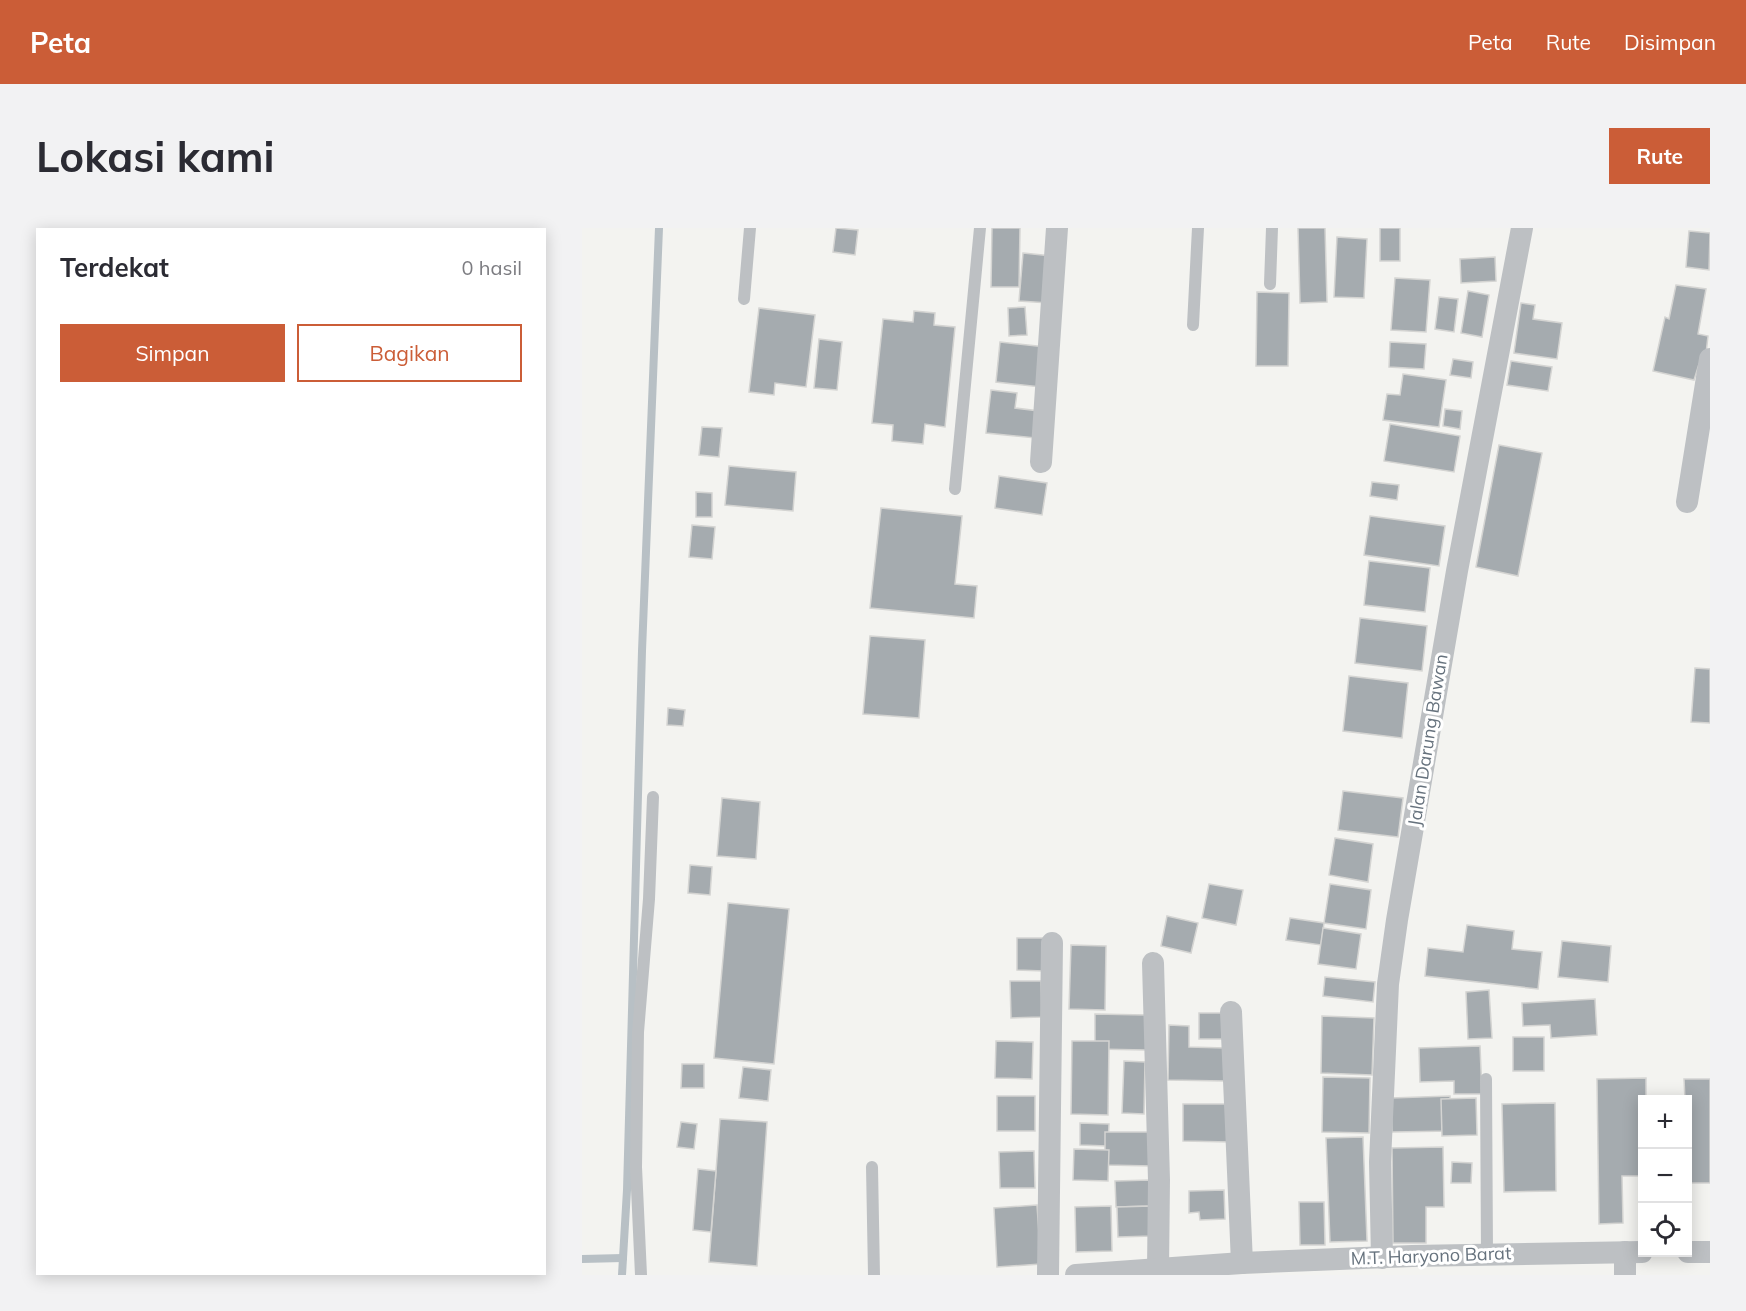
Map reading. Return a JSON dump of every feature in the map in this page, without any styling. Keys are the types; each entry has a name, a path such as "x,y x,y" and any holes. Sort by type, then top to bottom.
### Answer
{"street":[{"path":"1041,462 1057,228"},
{"name":"Jalan Darung Bawan","path":"1382,1258 1380,1162 1384,1037 1389,973 1456,571 1522,228"},
{"path":"1687,502 1710,359"},
{"path":"1048,1275 1052,943"},
{"path":"1153,963 1159,1180 1158,1270"},
{"path":"1231,1012 1242,1263"},
{"path":"1625,1275 1634,1252"},
{"name":"M.T. Haryono Barat","path":"1076,1275 1242,1263 1329,1267 1382,1258 1487,1253 1634,1252"},
{"path":"1692,1252 1710,1252"}],"lane":[{"path":"744,299 750,228"},
{"path":"955,489 980,228"},
{"path":"1193,325 1197,228"},
{"path":"1270,284 1272,228"},
{"path":"642,1275 636,1167 638,1032 649,899 653,797"},
{"path":"1486,1079 1487,1253"},
{"path":"872,1167 874,1275"}],"building":[{"path":"836,228 858,230 855,255 833,252"},
{"path":"992,228 1020,228 1019,287 991,287"},
{"path":"1298,228 1325,228 1327,302 1300,303"},
{"path":"1380,228 1400,228 1400,261 1380,261"},
{"path":"1689,231 1710,233 1709,270 1686,267"},
{"path":"1337,237 1367,239 1364,298 1334,297"},
{"path":"1023,253 1052,256 1049,303 1019,301"},
{"path":"1495,257 1496,281 1461,283 1460,259"},
{"path":"1395,278 1430,280 1426,332 1391,330"},
{"path":"1676,285 1706,289 1698,334 1708,336 1705,362 1699,364 1694,380 1653,371 1665,317 1669,319"},
{"path":"1468,291 1489,295 1482,337 1461,333"},
{"path":"1257,292 1289,293 1288,366 1256,366"},
{"path":"1439,297 1458,299 1454,332 1435,329"},
{"path":"1521,303 1535,305 1533,319 1562,323 1557,359 1514,353"},
{"path":"1025,307 1027,335 1009,336 1008,308"},
{"path":"759,308 815,315 806,387 775,383 774,395 749,392"},
{"path":"914,311 935,313 934,325 955,327 945,427 925,424 923,444 892,441 893,425 872,423 883,319 913,322"},
{"path":"819,339 842,342 837,390 814,388"},
{"path":"1000,342 1046,347 1041,387 996,382"},
{"path":"1390,342 1426,344 1424,369 1389,367"},
{"path":"1453,359 1473,362 1471,378 1450,375"},
{"path":"1511,361 1552,367 1548,391 1507,385"},
{"path":"1403,374 1446,380 1439,427 1383,420 1387,394 1400,395"},
{"path":"991,390 1017,393 1015,408 1039,411 1036,438 986,433"},
{"path":"1445,409 1462,411 1460,429 1443,426"},
{"path":"1390,424 1460,436 1454,472 1384,461"},
{"path":"702,427 722,428 719,457 699,455"},
{"path":"1499,445 1542,453 1518,576 1476,567"},
{"path":"729,466 796,472 793,511 725,505"},
{"path":"999,476 1047,483 1042,515 995,508"},
{"path":"1372,482 1399,485 1397,500 1370,496"},
{"path":"696,492 712,493 712,517 696,517"},
{"path":"881,508 962,516 955,584 977,586 974,618 870,608"},
{"path":"1370,516 1445,526 1439,566 1364,555"},
{"path":"692,525 715,527 712,559 689,557"},
{"path":"1369,561 1430,568 1425,612 1364,605"},
{"path":"1360,618 1427,626 1422,671 1355,663"},
{"path":"870,636 925,640 919,718 863,714"},
{"path":"1695,668 1710,669 1710,723 1691,722"},
{"path":"1349,676 1408,683 1402,738 1343,731"},
{"path":"668,708 685,710 683,726 667,725"},
{"path":"1343,791 1403,798 1398,837 1338,830"},
{"path":"722,798 760,802 756,859 717,856"},
{"path":"1335,838 1373,844 1368,882 1329,875"},
{"path":"690,865 712,867 710,895 688,893"},
{"path":"1209,884 1243,890 1236,925 1202,918"},
{"path":"1330,884 1371,890 1366,929 1324,923"},
{"path":"728,903 789,909 774,1064 714,1058"},
{"path":"1167,916 1198,923 1191,953 1161,946"},
{"path":"1290,918 1324,923 1321,945 1286,940"},
{"path":"1467,925 1514,931 1512,949 1542,952 1538,989 1425,976 1428,948 1463,952"},
{"path":"1323,928 1361,934 1356,969 1318,964"},
{"path":"1017,938 1045,938 1044,971 1017,970"},
{"path":"1562,941 1611,946 1608,982 1558,977"},
{"path":"1071,945 1106,946 1105,1010 1069,1009"},
{"path":"1325,977 1375,982 1373,1002 1323,996"},
{"path":"1010,981 1041,981 1042,1017 1011,1018"},
{"path":"1489,990 1492,1038 1468,1039 1466,992"},
{"path":"1595,999 1597,1035 1551,1038 1550,1025 1523,1026 1522,1003"},
{"path":"1199,1013 1222,1013 1222,1039 1199,1039"},
{"path":"1095,1014 1146,1015 1146,1050 1095,1049"},
{"path":"1322,1016 1374,1018 1372,1075 1321,1073"},
{"path":"1169,1025 1189,1026 1189,1047 1226,1048 1225,1081 1168,1080"},
{"path":"1513,1037 1544,1037 1544,1071 1513,1071"},
{"path":"996,1041 1033,1042 1032,1079 995,1078"},
{"path":"1072,1041 1109,1041 1108,1115 1071,1114"},
{"path":"1480,1046 1482,1094 1454,1094 1454,1081 1420,1082 1419,1048"},
{"path":"1124,1061 1145,1062 1144,1114 1122,1113"},
{"path":"682,1064 704,1064 704,1088 681,1088"},
{"path":"743,1067 771,1070 768,1101 739,1098"},
{"path":"1323,1077 1370,1078 1369,1133 1322,1132"},
{"path":"1646,1078 1646,1095 1638,1095 1638,1176 1622,1176 1623,1223 1599,1224 1597,1079"},
{"path":"1684,1079 1710,1079 1710,1183 1692,1183 1692,1095 1685,1095"},
{"path":"997,1096 1035,1096 1035,1131 997,1131"},
{"path":"1450,1096 1451,1131 1392,1132 1391,1098"},
{"path":"1476,1098 1477,1135 1442,1136 1441,1099"},
{"path":"1555,1103 1556,1191 1504,1192 1502,1104"},
{"path":"1183,1104 1230,1104 1230,1142 1183,1141"},
{"path":"720,1119 767,1122 757,1266 709,1262"},
{"path":"681,1122 697,1124 694,1149 677,1147"},
{"path":"1080,1123 1109,1124 1108,1146 1080,1145"},
{"path":"1105,1132 1153,1132 1153,1166 1105,1165"},
{"path":"1363,1137 1367,1241 1330,1242 1326,1138"},
{"path":"1443,1147 1444,1207 1426,1207 1426,1243 1393,1243 1392,1148"},
{"path":"1074,1149 1109,1150 1108,1181 1073,1180"},
{"path":"1034,1151 1035,1188 1000,1188 999,1152"},
{"path":"1452,1162 1472,1163 1471,1183 1451,1183"},
{"path":"698,1169 716,1171 711,1232 693,1230"},
{"path":"1150,1180 1151,1206 1116,1207 1115,1181"},
{"path":"1224,1190 1225,1219 1200,1220 1199,1212 1189,1213 1189,1191"},
{"path":"1299,1202 1324,1202 1325,1245 1300,1245"},
{"path":"1037,1205 1041,1264 997,1267 994,1208"},
{"path":"1111,1206 1112,1251 1076,1252 1075,1207"},
{"path":"1151,1206 1152,1236 1118,1237 1117,1207"}],"waterway":[{"path":"622,1275 627,1190 642,651 659,228"},
{"path":"582,1259 623,1258"}]}
